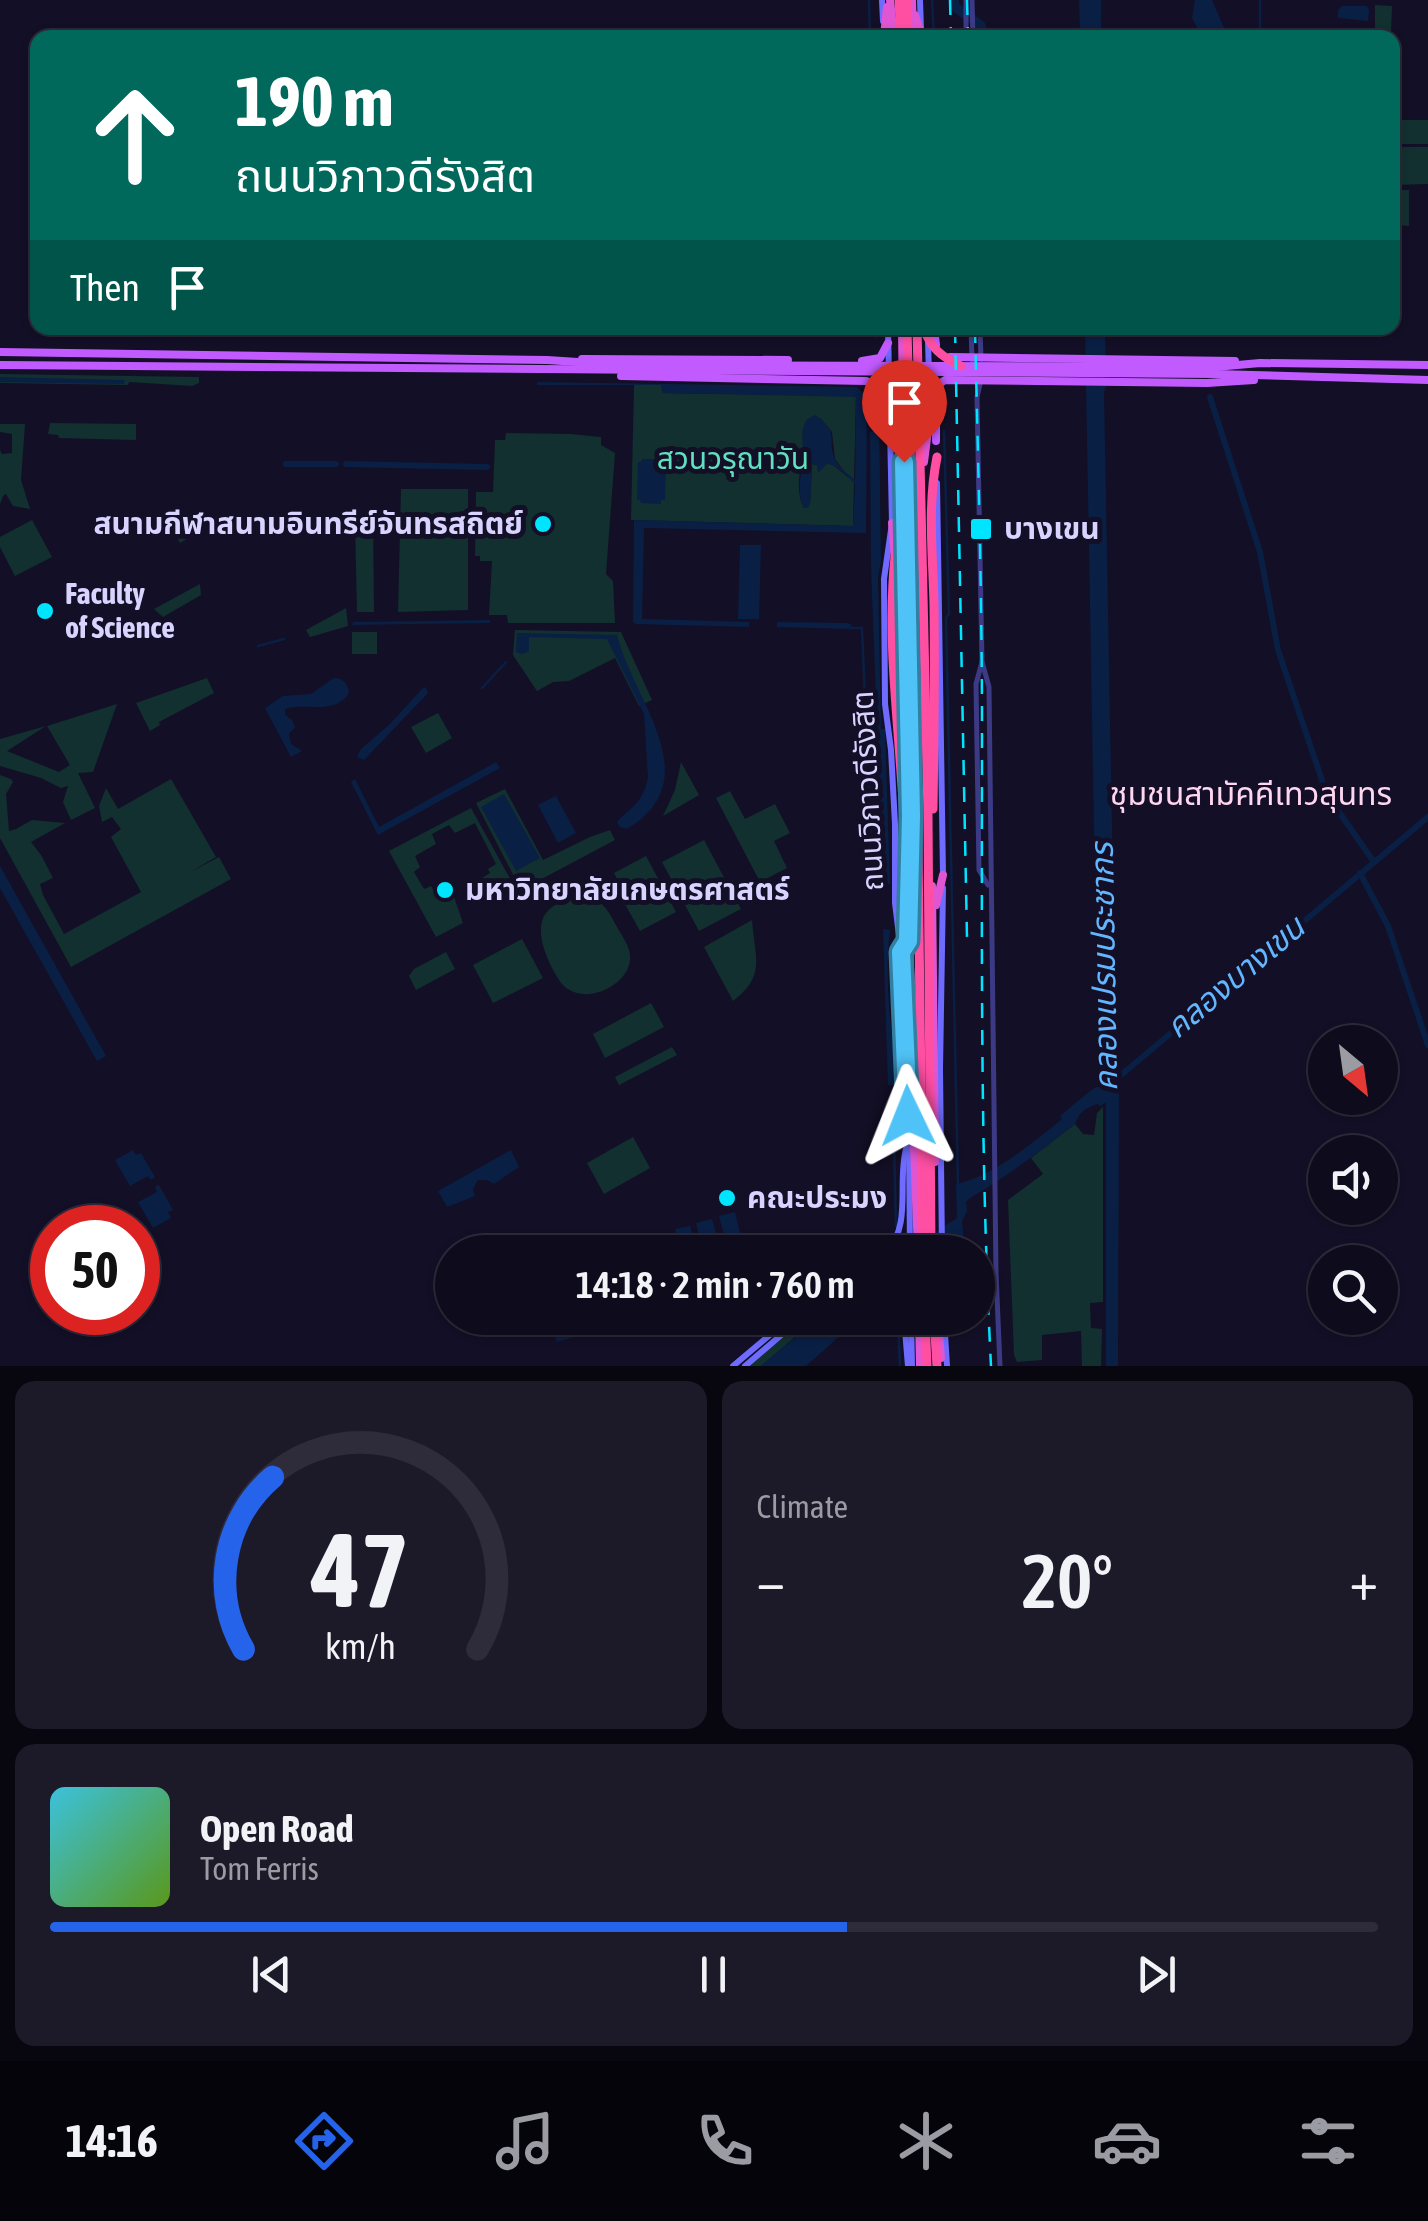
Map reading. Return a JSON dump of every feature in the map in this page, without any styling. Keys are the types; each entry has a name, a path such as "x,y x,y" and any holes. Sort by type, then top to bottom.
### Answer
{"highway":[{"path":"887,0 906,30"},
{"path":"885,30 887,0"},
{"path":"910,1 910,30"},
{"path":"905,335 916,690 920,1235"},
{"name":"ถนนวิภาวดีรังสิต","path":"905,335 911,816 908,941 914,1235"},
{"path":"925,335 929,1135 937,1235"},
{"name":"ถนนวิภาวดีรังสิต","path":"925,335 921,718 934,915 938,1235"},
{"path":"928,335 940,355 961,366"},
{"path":"924,462 930,415"},
{"path":"930,1038 934,602 930,542 936,457"},
{"path":"892,522 908,724"},
{"path":"895,557 894,662 910,986 918,1047"},
{"path":"934,915 943,875"},
{"path":"901,952 908,941"},
{"path":"917,1366 920,1335"},
{"path":"917,1366 921,1335"},
{"path":"940,1335 942,1366"},
{"path":"940,1335 942,1366"}],"main road":[{"name":"ถนนวิภาวดีรังสิต","path":"888,335 892,522 884,579 885,687 914,1235"},
{"name":"ถนนวิภาวดีรังสิต","path":"925,335 930,415 936,441 943,875 938,1220"},
{"path":"931,335 941,352 956,358 1428,365"},
{"path":"0,366 547,365 616,358 860,361 880,358 888,343"},
{"path":"0,352 624,368 1215,371 1260,363"},
{"path":"1015,381 1003,377 1002,362 1016,357"},
{"path":"860,361 872,368 866,381"},
{"path":"547,365 600,376 866,381 879,387 890,404"},
{"path":"624,368 961,366 1428,380"},
{"path":"936,441 936,386 945,380 1234,382 1273,378"},
{"path":"898,1235 902,1163 908,1138"},
{"path":"733,1366 770,1335"},
{"path":"745,1366 781,1335"},
{"path":"907,1335 906,1357 917,1366"}],"street":[{"path":"969,0 969,30"},
{"path":"972,335 977,380 982,662 989,687 1000,1366"},
{"path":"976,358 979,335"},
{"path":"982,662 976,684 978,870 990,887"}],"green space":[{"path":"1375,5 1392,6 1391,30 1375,30"},
{"path":"1400,120 1428,120 1428,144 1400,144"},
{"path":"1400,147 1428,147 1428,184 1400,185"},
{"path":"1400,190 1409,190 1409,226 1400,225"},
{"path":"0,374 199,377 199,383 0,383"},
{"name":"สวนวรุณาวัน","path":"634,385 661,385 663,393 856,396 853,526 631,520","holes":["820,418 832,432 835,459 849,478 832,464 821,470 812,464 810,503 804,508 800,475"]},
{"path":"50,423 136,424 136,440 59,438 48,434"},
{"path":"0,424 25,424 21,480 30,509 13,506 6,494 0,504 0,450 2,454 12,453 12,434 0,432"},
{"name":"สนามกีฬาสนามอินทรีย์จันทรสถิตย์","path":"506,433 601,437 601,445 615,453 606,574 613,581 615,623 508,623 507,615 489,615 492,561 480,561 480,556 475,556 476,492 493,492 495,440 505,440"},
{"path":"401,489 468,489 468,610 398,612"},
{"path":"165,515 185,515 195,534 180,543"},
{"path":"32,520 52,557 15,576 0,547 0,537"},
{"path":"373,521 374,612 357,612 355,522"},
{"path":"200,584 201,595 163,617 154,609"},
{"path":"346,608 348,626 310,637 306,630"},
{"path":"515,630 621,632 652,700 639,706 615,658 569,681 553,682 537,691 513,655"},
{"path":"352,632 377,632 377,654 352,654"},
{"path":"207,678 214,693 159,722 150,731 136,703"},
{"path":"117,704 93,772 78,773 95,808 71,820 63,802 68,786 61,788 0,766 0,739 46,726 7,751 59,772 70,765 47,726"},
{"path":"438,713 452,738 426,753 411,727"},
{"path":"681,762 699,795 663,816 675,790"},
{"path":"0,775 13,782 6,794 9,831 32,820 65,823 31,842 53,878 40,884 64,934 141,892 111,837 121,829 112,817 102,822 99,806 106,788 118,809 171,779 216,857 190,872 219,857 231,879 71,967 0,838"},
{"path":"505,789 543,860 610,830 615,840 521,890 476,803"},
{"path":"730,791 745,819 775,804 790,833 774,841 787,868 760,882 716,798"},
{"path":"471,808 518,893 507,899 479,880 496,864 475,823 455,833 449,825 432,834 436,844 415,856 420,867 414,872 424,889 431,886 436,895 446,898 453,894 463,923 436,937 389,851"},
{"path":"704,840 741,909 699,931 662,862"},
{"path":"646,856 676,912 640,931 614,873"},
{"path":"579,896 593,898 603,905 630,955 627,970 618,982 590,994 575,992 562,984 542,939 546,913"},
{"path":"752,920 754,974 733,1001 704,947"},
{"path":"522,939 543,978 493,1003 473,965"},
{"path":"446,952 455,969 416,990 409,976 414,969"},
{"path":"651,1003 664,1027 605,1058 593,1034"},
{"path":"672,1047 677,1055 619,1085 615,1077"},
{"path":"1103,1107 1103,1302 1090,1303 1091,1328 1102,1329 1101,1366 1082,1366 1081,1331 1042,1335 1042,1360 1017,1362 1008,1200 1043,1174 1031,1158 1075,1124 1083,1134 1094,1135 1097,1113"},
{"path":"633,1137 650,1168 604,1194 587,1163"},
{"path":"784,1335 797,1335 761,1366 747,1366"}],"water":[{"path":"1079,0 1101,0 1101,30 1080,30"},
{"path":"1195,0 1212,0 1225,30 1198,30 1192,18"},
{"path":"1342,6 1367,6 1368,21 1338,18"},
{"name":"คลองเปรมประชากร","path":"1085,335 1105,335 1114,937 1110,987 1119,1085 1118,1366 1106,1366 1106,1102 1086,1109 1075,1124 1049,1144 970,1198 962,1222 963,1235 930,1235 957,1218 956,1184 984,1174 1012,1157 1105,1082 1097,995"},
{"path":"0,377 125,380 124,384 0,382"},
{"path":"537,382 857,387 867,397 866,533 644,528 642,619 749,622 749,627 636,624 634,520 853,526 855,484 839,469 827,464 818,473 817,465 812,464 808,508 801,501 800,488 803,429 815,415 831,432 836,461 855,480 856,397 663,393 661,385"},
{"path":"874,397 879,408 881,729 885,729 890,884 883,885 871,567 870,432 875,431"},
{"path":"661,459 661,464 666,464 665,500 661,504 637,500 638,462"},
{"path":"740,545 761,545 759,619 738,619"},
{"path":"353,622 490,623 352,625"},
{"path":"777,622 846,623 851,624 851,629 777,627"},
{"path":"517,633 617,635 659,738 665,763 663,787 651,809 627,829 617,822 640,799 648,778 644,714 607,639 529,637 529,651 523,654 516,652"},
{"path":"334,678 348,687 349,693 343,700 328,706 285,709 295,727 289,734 291,744 302,751 291,757 265,708 283,696 311,694"},
{"path":"426,687 428,693 364,760 357,757 361,749"},
{"path":"496,762 500,768 378,835 351,782 355,779 379,827"},
{"path":"504,794 540,858 516,871 481,807"},
{"path":"556,796 576,833 558,843 538,805"},
{"path":"0,866 106,1056 97,1061 0,888"},
{"path":"883,929 890,930 888,987 896,1085 888,1085"},
{"path":"133,1150 136,1155 141,1153 155,1177 151,1180 148,1176 130,1186 115,1160"},
{"path":"511,1150 519,1167 494,1184 478,1180 473,1189 475,1196 447,1207 438,1191"},
{"path":"159,1185 173,1210 168,1212 171,1218 160,1224 160,1205 138,1202 157,1192 155,1187"},
{"path":"735,1212 741,1235 724,1235 719,1216"},
{"path":"712,1219 716,1235 699,1235 696,1223"},
{"path":"690,1226 692,1235 677,1235 675,1229"},
{"path":"555,1335 581,1335 557,1342"},
{"path":"798,1335 841,1335 806,1366 761,1366"}],"waterway":[{"path":"869,0 870,30"},
{"path":"932,0 934,30"},
{"path":"954,0 954,6 982,30"},
{"path":"1260,0 1260,30"},
{"path":"1210,397 1260,552 1278,650 1327,795 1374,862"},
{"path":"944,431 958,1185"},
{"path":"286,464 336,464"},
{"path":"346,464 487,467"},
{"path":"850,628 862,628 873,889"},
{"path":"258,646 284,639"},
{"path":"482,688 506,662"},
{"name":"คลองบางเขน","path":"1114,1081 1428,817"},
{"path":"1360,873 1388,926 1428,1045"},
{"path":"893,1099 896,1226"},
{"path":"899,1335 900,1366"}],"railway":[{"path":"950,0 951,30"},
{"path":"967,0 968,30"},
{"path":"955,335 967,938"},
{"path":"975,335 983,1127 991,1366"}],"place":[{"name":"สนามกีฬาสนามอินทรีย์จันทรสถิตย์","path":"543,524"},
{"name":"บางเขน","path":"981,529"},
{"name":"Faculty of Science","path":"45,611"},
{"name":"มหาวิทยาลัยเกษตรศาสตร์","path":"445,890"},
{"name":"คณะประมง","path":"727,1198"}],"district":[{"name":"ชุมชนสามัคคีเทวสุนทร","path":"1251,794"}],"route":[{"path":"904,462 911,816 908,941 901,952 908,1116"}]}
